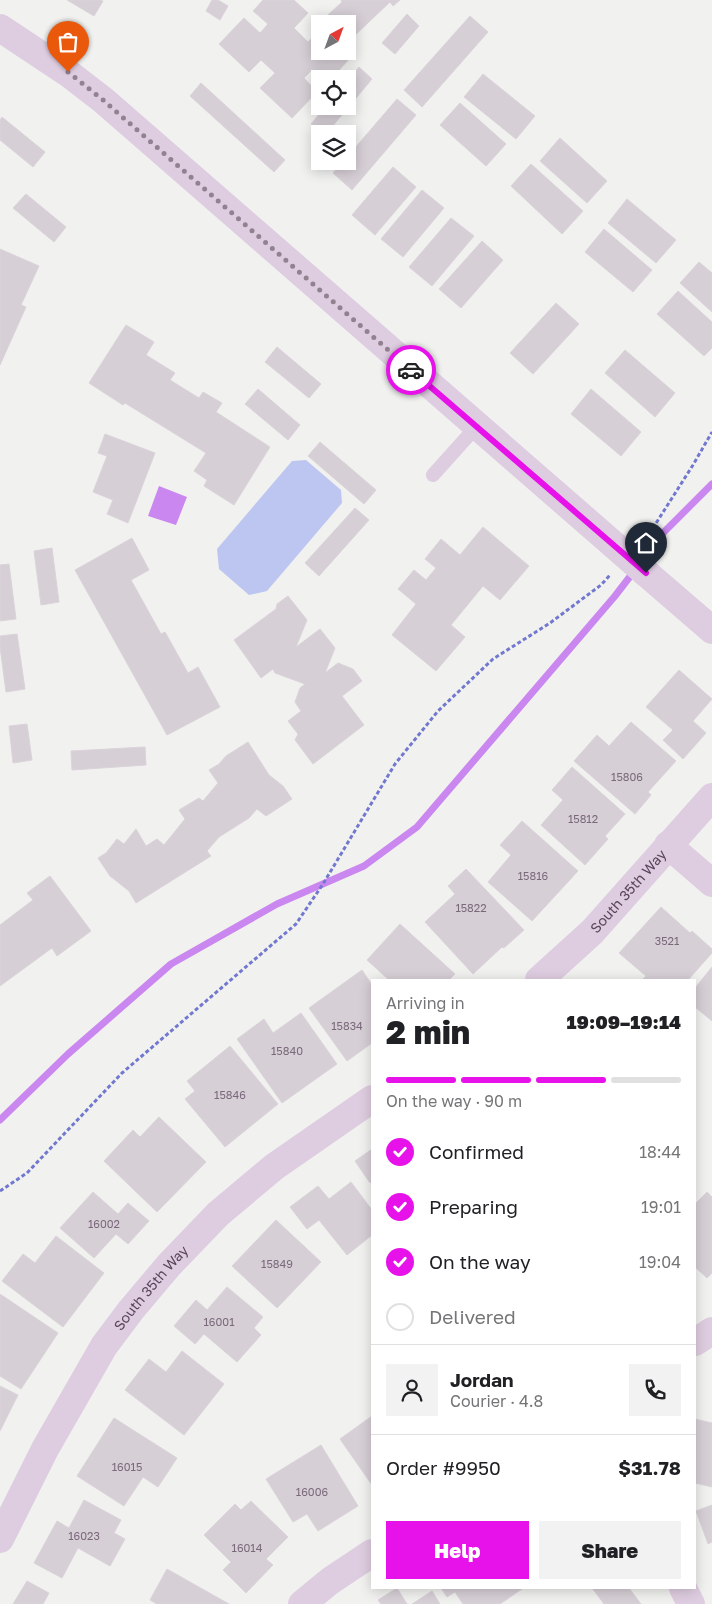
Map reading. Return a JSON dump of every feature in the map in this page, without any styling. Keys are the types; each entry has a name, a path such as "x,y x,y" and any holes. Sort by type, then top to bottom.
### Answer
{"street":[{"path":"0,28 68,72 103,100 712,630"},
{"name":"South 35th Way","path":"540,979 592,932 712,797"},
{"path":"668,845 712,883"},
{"name":"South 35th Way","path":"0,1539 44,1449 104,1346 169,1265 218,1214 274,1167 371,1100"},
{"path":"696,1341 712,1331"},
{"path":"302,1604 330,1581 371,1554"},
{"path":"684,1589 691,1604"}],"lane":[{"path":"433,475 477,426"}],"path":[{"path":"0,1191 26,1173 122,1072 296,924 323,884 395,764 438,711 493,659 550,623 601,585 623,553 654,528 712,432"}],"shaded area":[{"path":"306,460 341,490 342,503 267,591 249,595 219,569 217,549 292,461"},
{"path":"159,486 187,497 176,525 148,516"}],"building":[{"path":"67,0 101,0 103,1 94,16"},
{"path":"212,0 218,0 228,6 220,20 206,11"},
{"path":"263,0 294,0 308,13 294,28 308,42 311,39 311,60 348,60 339,70 311,70 304,78 311,86 311,98 292,118 260,88 275,73 261,60 249,72 219,44 244,18 260,33 268,24 253,11"},
{"path":"341,0 400,0 393,6 390,2 356,34 356,15 328,15 342,2"},
{"path":"407,14 419,26 395,54 382,43"},
{"path":"470,16 488,32 422,107 404,90"},
{"path":"359,67 372,79 356,98 356,71"},
{"path":"483,74 535,116 516,139 464,97"},
{"path":"201,83 285,160 274,172 190,96"},
{"path":"397,99 416,115 352,190 333,173 336,170 356,170 356,147"},
{"path":"460,103 506,144 486,166 440,125"},
{"path":"318,115 342,115 334,125 311,124"},
{"path":"2,117 45,152 33,167 0,140 0,120"},
{"path":"560,138 607,181 587,203 540,161"},
{"path":"531,164 583,211 562,234 511,186"},
{"path":"393,167 416,187 375,235 352,215"},
{"path":"422,190 444,208 403,257 381,239"},
{"path":"26,194 66,227 54,242 13,208"},
{"path":"627,199 676,240 656,263 608,223"},
{"path":"451,218 474,236 432,286 409,267"},
{"path":"604,229 652,270 633,292 585,252"},
{"path":"482,241 503,260 461,308 439,289"},
{"path":"0,249 39,266 21,305 26,307 0,365"},
{"path":"699,262 712,273 712,312 680,283"},
{"path":"678,291 712,322 712,348 704,356 657,314"},
{"path":"556,303 579,324 533,374 510,353"},
{"path":"126,325 154,342 146,355 175,373 170,380 199,398 203,392 222,403 216,412 270,447 234,505 204,486 207,480 194,471 206,453 89,383"},
{"path":"277,347 321,384 309,398 265,362"},
{"path":"625,350 675,393 655,417 605,373"},
{"path":"258,389 300,425 288,440 245,404"},
{"path":"591,389 641,432 621,456 571,414"},
{"path":"105,434 155,453 128,523 107,514 113,500 93,492 107,456 98,453"},
{"path":"320,442 376,490 364,504 308,456"},
{"path":"355,508 369,520 319,576 305,563"},
{"path":"483,527 529,566 500,600 483,586 451,625 465,637 436,671 392,635 416,604 398,589 414,570 426,580 436,568 425,559 441,539 460,555"},
{"path":"132,538 149,570 131,580 161,634 165,632 188,673 198,667 220,707 167,735 75,570"},
{"path":"52,548 59,602 41,605 34,551"},
{"path":"9,564 16,619 0,621 0,565"},
{"path":"288,596 307,620 296,647 320,629 335,648 325,673 338,663 353,669 362,681 342,696 364,725 313,764 295,740 298,734 288,721 301,711 295,702 300,688 305,684 275,673 273,669 261,678 234,640 276,609 277,604"},
{"path":"17,634 25,689 6,692 0,636"},
{"path":"679,670 712,699 693,721 706,733 683,759 663,740 673,730 646,707"},
{"path":"631,722 676,761 648,792 651,795 635,814 574,761 597,735 609,746"},
{"path":"27,724 32,760 13,763 9,726"},
{"path":"248,742 269,775 283,786 292,799 266,816 257,809 249,818 219,837 207,851 211,856 136,903 129,891 110,876 98,858 106,853 117,839 124,844 136,829 146,846 157,839 164,845 185,819 179,810 199,798 203,801 218,783 209,770"},
{"path":"145,747 146,765 72,770 71,751"},
{"path":"572,767 625,814 605,836 608,839 585,865 541,825 563,800 552,790"},
{"path":"522,821 578,871 532,921 488,882 511,855 500,845"},
{"path":"466,869 524,930 473,974 425,922 455,894 448,886"},
{"path":"50,876 91,931 57,956 52,948 0,986 0,925 33,900 27,893"},
{"path":"661,907 690,933 692,931 712,949 712,953 689,979 643,979 646,976 619,953"},
{"path":"400,924 455,974 450,979 388,979 367,960"},
{"path":"712,967 712,1021 696,1008 696,987"},
{"path":"362,970 371,984 371,1044 347,1061 309,1008"},
{"path":"301,1013 337,1064 282,1103 237,1039 264,1019 273,1033"},
{"path":"230,1046 278,1104 225,1147 185,1099 195,1091 187,1081"},
{"path":"159,1117 206,1162 157,1212 104,1161 133,1130 140,1137"},
{"path":"371,1150 370,1183 355,1161"},
{"path":"351,1182 371,1209 371,1236 347,1255 319,1220 307,1229 290,1207 318,1186 329,1199"},
{"path":"93,1192 118,1214 128,1203 149,1221 128,1244 116,1234 94,1258 60,1228"},
{"path":"707,1192 712,1197 712,1273 707,1278 696,1268 696,1203"},
{"path":"276,1220 321,1262 277,1308 232,1266"},
{"path":"56,1236 104,1273 63,1327 2,1281 23,1254 35,1263"},
{"path":"227,1287 263,1317 254,1328 261,1335 237,1362 204,1334 195,1344 174,1326 196,1300 207,1310"},
{"path":"0,1294 58,1333 21,1389 0,1376"},
{"path":"182,1351 224,1384 184,1435 125,1390 149,1359 166,1372"},
{"path":"0,1386 18,1395 0,1431"},
{"path":"371,1417 371,1484 340,1439"},
{"path":"114,1418 177,1458 158,1487 143,1477 124,1506 77,1476"},
{"path":"696,1419 712,1423 712,1487 696,1483"},
{"path":"321,1445 358,1506 318,1531 307,1514 293,1522 266,1479"},
{"path":"84,1500 121,1520 114,1533 125,1539 110,1566 78,1548 62,1578 34,1563 57,1521 69,1528"},
{"path":"251,1501 288,1537 266,1559 273,1565 246,1593 223,1570 231,1562 204,1535 235,1504 241,1510"},
{"path":"712,1505 712,1542 708,1544 696,1511"},
{"path":"167,1569 229,1604 157,1604 150,1600"},
{"path":"27,1581 49,1593 43,1604 13,1604"},
{"path":"398,1589 407,1604 381,1604 378,1600"},
{"path":"442,1589 522,1589 500,1604 463,1604 455,1592 447,1597"},
{"path":"593,1589 630,1589 641,1604 604,1604"},
{"path":"432,1591 440,1604 412,1604"}],"waterway":[{"path":"641,561 658,538 712,484"},
{"path":"0,1120 68,1054 171,964 277,904 364,866 417,827 615,596 635,570"}],"way so far":[{"path":"68,72 103,100 411,370"}],"route":[{"path":"411,370 646,573"}]}
